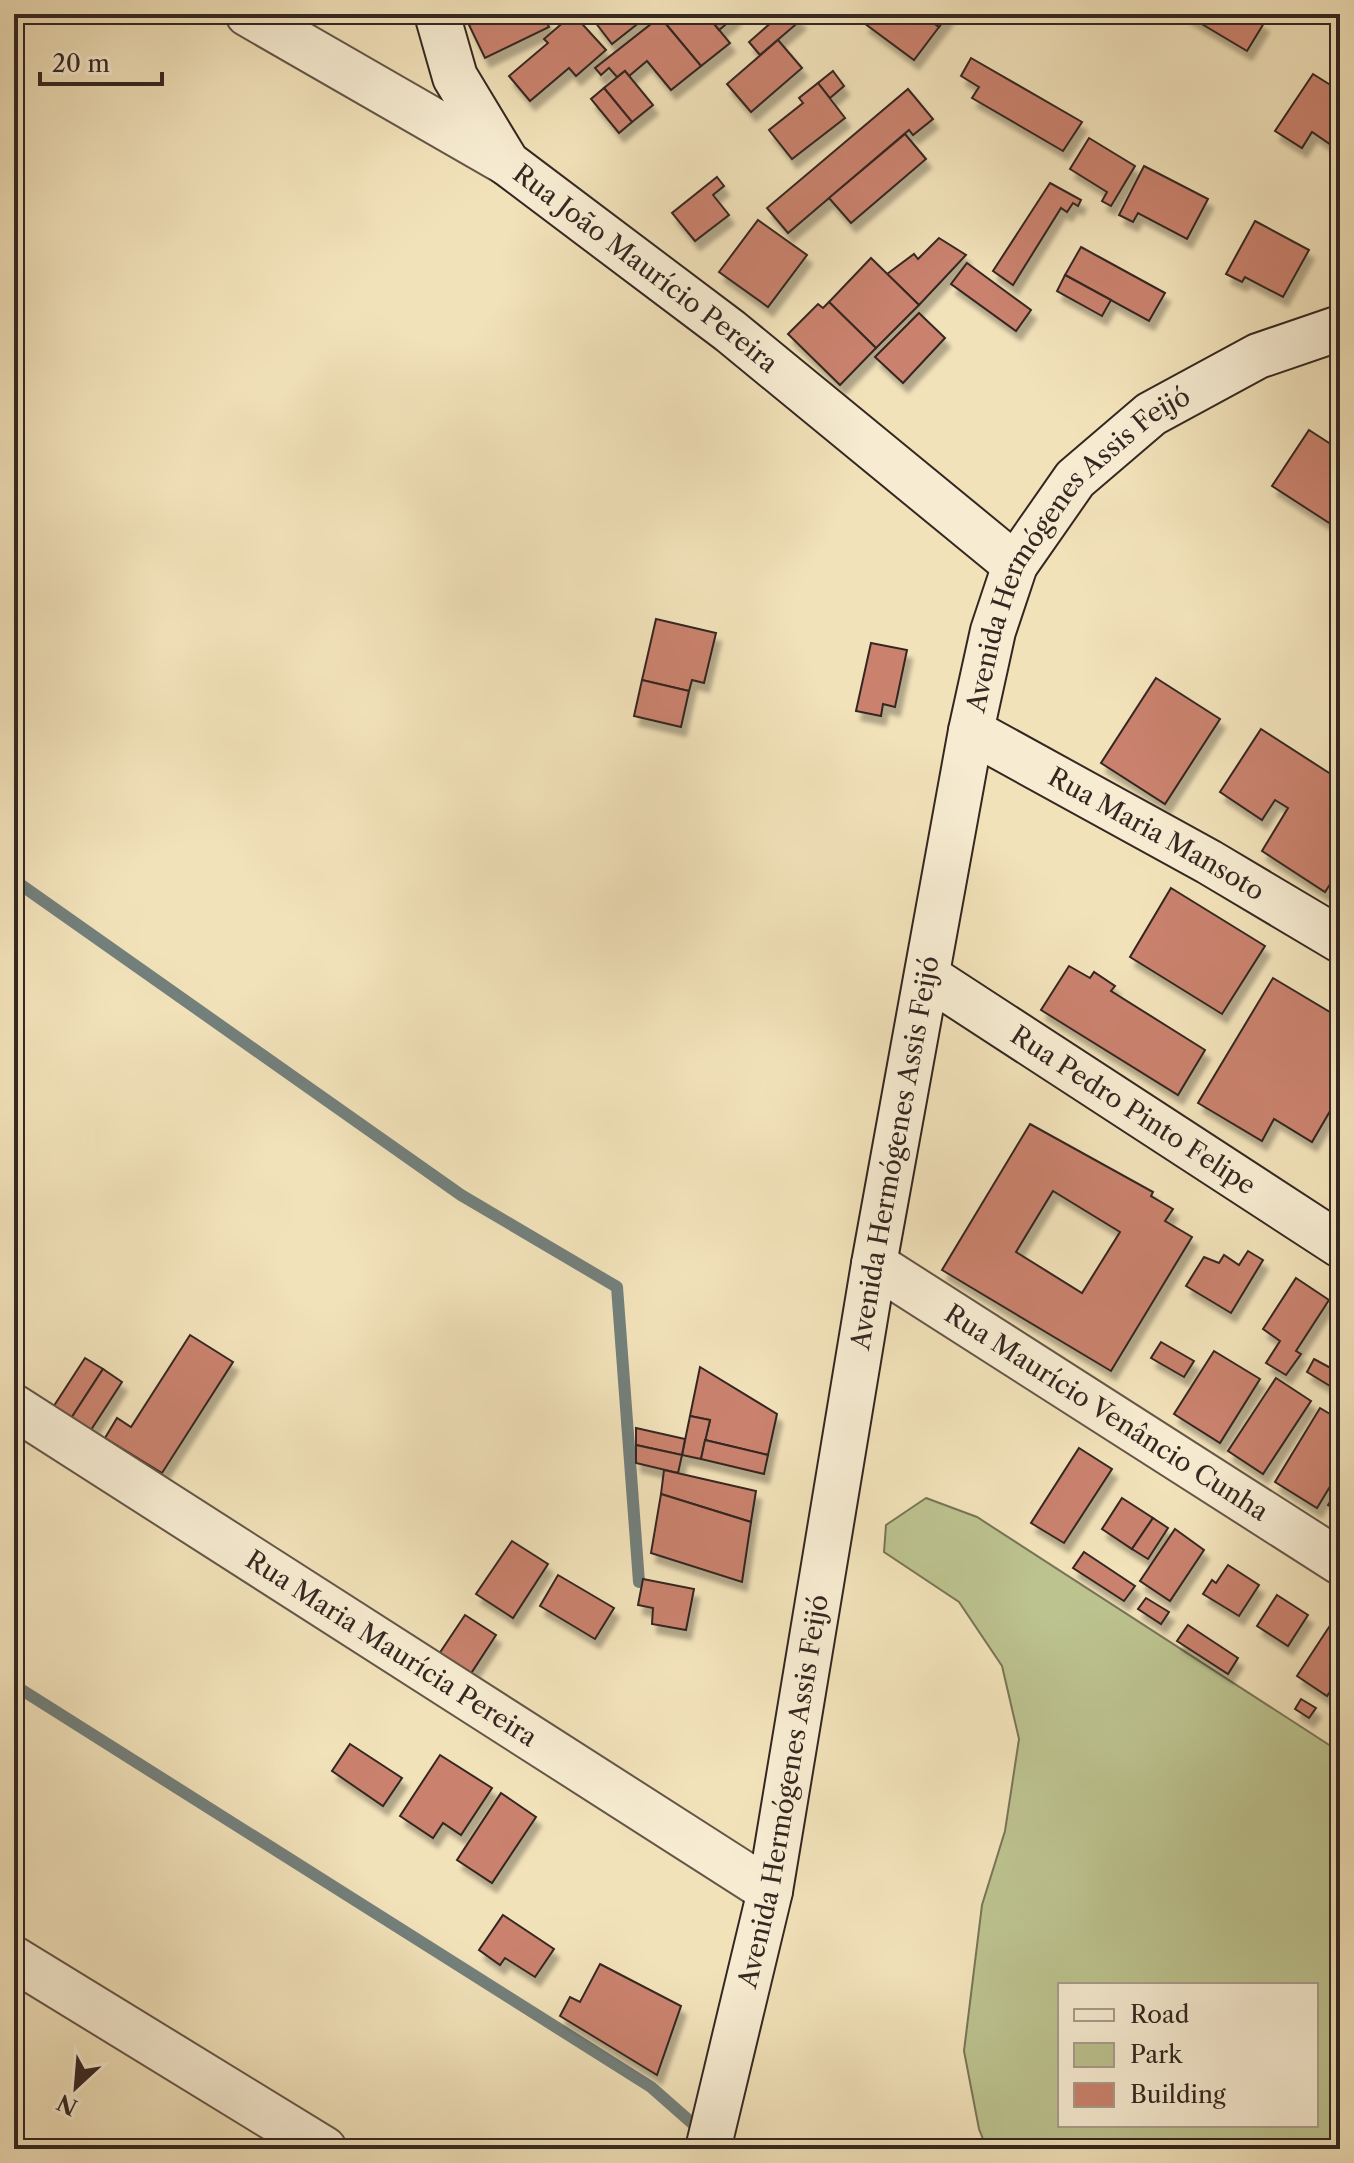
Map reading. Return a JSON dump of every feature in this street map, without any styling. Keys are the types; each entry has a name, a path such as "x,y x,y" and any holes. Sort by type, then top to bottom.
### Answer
{"street":[{"name":"Rua João Maurício Pereira","path":"248,14 507,163 730,331 1015,565"},
{"path":"437,14 455,77 507,163"},
{"name":"Avenida Hermógenes Assis Feijó","path":"708,2149 770,1891 874,1264 971,731 993,631 1015,565 1075,479 1151,414 1258,356 1340,328"},
{"name":"Rua Maria Mansoto","path":"971,731 1209,862 1340,940"},
{"name":"Rua Pedro Pinto Felipe","path":"927,976 1340,1245"},
{"name":"Rua Maurício Venâncio Cunha","path":"874,1264 1340,1562"},
{"name":"Rua Maria Maurícia Pereira","path":"14,1407 770,1891"},
{"path":"14,1959 324,2149"}],"green space":[{"path":"926,1498 977,1517 1340,1752 1340,2149 987,2149 979,2129 964,2051 982,1905 1005,1831 1019,1739 1002,1666 959,1602 884,1552 886,1525"}],"building":[{"path":"288,14 311,14 306,23"},
{"path":"492,14 543,14 549,27 485,58 469,25"},
{"path":"573,14 606,50 576,76 569,68 530,101 509,76 548,43 544,39"},
{"path":"605,14 650,14 612,44 595,22"},
{"path":"664,14 706,14 730,43 701,66 660,17"},
{"path":"706,14 734,14 736,16 719,30"},
{"path":"781,14 795,14 801,20 760,55 749,42"},
{"path":"871,14 922,14 939,27 914,60 864,23"},
{"path":"922,14 949,14 939,27"},
{"path":"1185,14 1249,14 1264,23 1247,51"},
{"path":"660,17 701,66 671,90 647,61 629,76 625,71 617,77 609,68 601,75 595,68"},
{"path":"778,40 802,68 751,112 727,84"},
{"path":"971,58 1082,122 1063,151 972,98 979,87 961,76"},
{"path":"625,71 653,105 632,122 604,88"},
{"path":"833,71 844,86 830,98 818,83"},
{"path":"1313,74 1340,91 1340,151 1312,132 1302,148 1275,131"},
{"path":"818,83 845,118 792,159 769,130 803,103 799,98"},
{"path":"604,88 632,122 619,133 591,99"},
{"path":"908,89 933,119 913,135 909,130 788,233 767,208"},
{"path":"905,134 926,159 851,223 829,198"},
{"path":"1089,138 1135,166 1111,206 1102,201 1107,192 1070,169"},
{"path":"1144,166 1208,199 1187,239 1138,213 1133,222 1119,215"},
{"path":"717,177 724,186 713,195 729,215 695,241 672,213"},
{"path":"1050,183 1081,200 1078,206 1073,203 1067,212 1061,208 1013,285 993,271"},
{"path":"758,220 807,255 768,307 719,272"},
{"path":"1255,221 1309,250 1283,297 1245,277 1242,282 1226,274"},
{"path":"939,238 966,255 919,305 887,274 914,254 918,259"},
{"path":"1081,247 1165,293 1149,321 1065,275"},
{"path":"871,258 919,305 876,348 829,302"},
{"path":"967,263 1031,310 1016,331 951,284"},
{"path":"1065,275 1111,300 1102,316 1057,291"},
{"path":"829,302 876,348 840,385 788,334 818,304 823,308"},
{"path":"919,313 945,338 903,383 875,357"},
{"path":"1309,430 1340,450 1340,530 1272,486"},
{"path":"656,619 716,633 704,683 692,680 689,691 642,680"},
{"path":"871,643 907,650 895,707 883,704 881,716 856,711"},
{"path":"1156,678 1220,719 1165,804 1101,763"},
{"path":"642,680 689,691 681,727 634,716"},
{"path":"1261,729 1340,780 1340,869 1325,892 1262,851 1288,808 1275,800 1262,820 1220,792"},
{"path":"1171,888 1265,946 1222,1014 1130,957"},
{"path":"1069,966 1090,978 1094,972 1115,986 1111,991 1205,1050 1178,1095 1041,1010"},
{"path":"1273,978 1340,1018 1340,1094 1312,1142 1274,1119 1262,1141 1198,1103"},
{"path":"1030,1124 1153,1192 1151,1196 1173,1209 1165,1221 1192,1237 1111,1371 942,1270","holes":["1053,1191 1120,1232 1082,1293 1016,1252"]},
{"path":"1248,1251 1263,1260 1231,1313 1186,1286 1204,1257 1219,1263 1224,1255 1239,1265"},
{"path":"1296,1278 1329,1300 1296,1351 1301,1354 1286,1375 1266,1363 1280,1341 1263,1329"},
{"path":"190,1335 233,1362 162,1473 105,1438 117,1418 131,1427"},
{"path":"1161,1342 1194,1361 1184,1377 1151,1358"},
{"path":"1214,1351 1260,1379 1220,1443 1174,1414"},
{"path":"85,1358 103,1369 68,1423 50,1412"},
{"path":"1314,1359 1340,1373 1335,1389 1307,1372"},
{"path":"700,1367 777,1414 768,1455 705,1440 710,1420 690,1416"},
{"path":"103,1369 122,1382 87,1436 68,1423"},
{"path":"1276,1378 1311,1401 1263,1474 1228,1451"},
{"path":"1320,1408 1340,1420 1340,1470 1317,1508 1275,1482"},
{"path":"690,1416 710,1420 701,1459 682,1455"},
{"path":"636,1428 685,1439 682,1455 636,1445"},
{"path":"705,1440 768,1455 764,1474 701,1459"},
{"path":"636,1445 682,1455 678,1473 636,1463"},
{"path":"1079,1448 1112,1469 1064,1543 1031,1523"},
{"path":"664,1470 756,1491 751,1522 661,1494"},
{"path":"1340,1485 1340,1511 1328,1505"},
{"path":"661,1494 751,1522 742,1582 651,1553"},
{"path":"1122,1498 1153,1518 1132,1549 1102,1529"},
{"path":"1153,1518 1168,1528 1148,1559 1132,1549"},
{"path":"1175,1529 1204,1550 1170,1601 1140,1581"},
{"path":"512,1541 548,1564 513,1618 476,1594"},
{"path":"1084,1552 1135,1586 1124,1601 1073,1568"},
{"path":"1228,1565 1259,1585 1239,1616 1203,1594 1212,1580 1216,1583"},
{"path":"558,1575 614,1608 595,1639 540,1606"},
{"path":"643,1579 694,1589 686,1630 652,1624 653,1608 638,1605"},
{"path":"1277,1595 1308,1615 1288,1646 1257,1626"},
{"path":"1146,1598 1169,1612 1161,1624 1138,1609"},
{"path":"465,1615 496,1635 468,1678 437,1657"},
{"path":"1188,1625 1238,1658 1228,1674 1177,1641"},
{"path":"1329,1627 1340,1634 1340,1677 1327,1696 1297,1676"},
{"path":"1301,1699 1316,1708 1309,1718 1295,1709"},
{"path":"350,1744 402,1778 383,1806 332,1771"},
{"path":"440,1755 492,1788 461,1835 443,1823 433,1838 400,1816"},
{"path":"501,1793 536,1817 492,1883 457,1860"},
{"path":"503,1915 554,1949 535,1977 505,1958 500,1965 479,1950"},
{"path":"600,1964 681,2006 657,2075 560,2016 570,1997 580,2002"}],"waterway":[{"path":"14,880 461,1195 617,1287 639,1582"},
{"path":"14,1685 651,2087 693,2124"}]}
